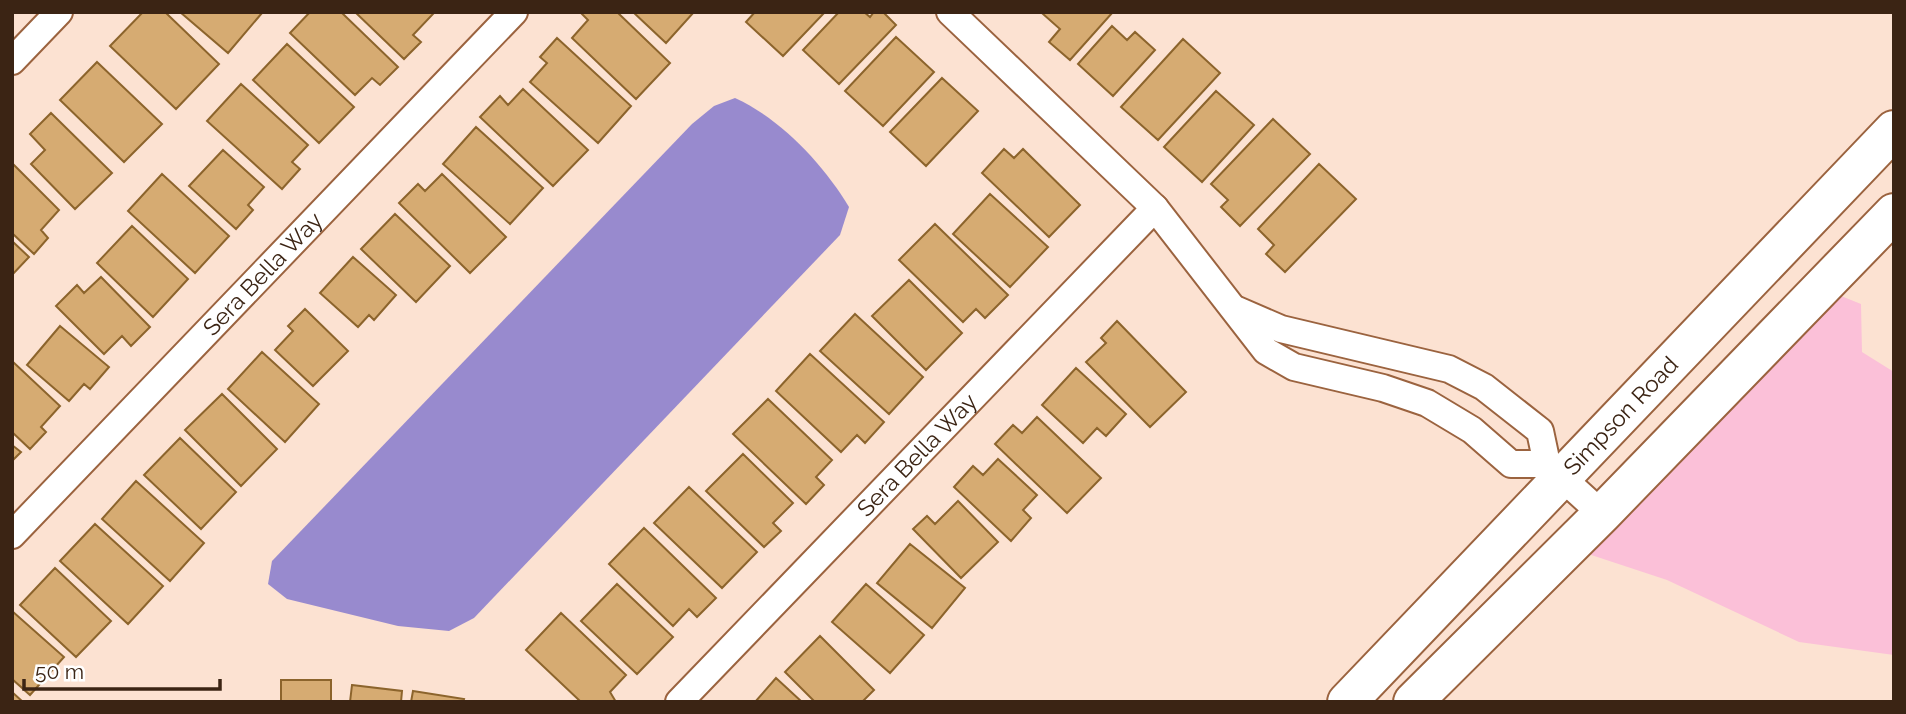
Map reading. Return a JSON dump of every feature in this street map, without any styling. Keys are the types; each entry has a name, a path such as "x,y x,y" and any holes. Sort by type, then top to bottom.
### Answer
{"main road":[{"name":"Simpson Road","path":"1347,702 1555,472 1894,130"},
{"path":"1413,702 1602,514 1894,214"}],"street":[{"path":"12,61 59,12"},
{"name":"Sera Bella Way","path":"12,535 514,12"},
{"path":"950,12 1155,208 1266,351 1294,367 1383,388 1427,403 1472,430 1511,464 1555,472"},
{"name":"Sera Bella Way","path":"679,702 1155,208"},
{"path":"1236,309 1280,329 1428,364 1468,377 1539,431 1555,472 1602,514"}],"shaded area":[{"path":"735,98 784,130 827,175 849,207 840,235 474,618 449,631 398,626 287,599 268,584 272,561 692,124 714,106"},
{"path":"1831,292 1861,304 1862,352 1894,372 1894,655 1799,642 1667,580 1561,545"}],"building":[{"path":"143,12 165,12 219,64 176,109 110,46"},
{"path":"180,12 261,12 262,13 228,53"},
{"path":"310,12 341,12 398,67 380,85 372,78 355,95 290,33"},
{"path":"355,12 433,14 413,35 421,42 404,59"},
{"path":"580,12 617,12 670,63 636,99 572,38 588,20"},
{"path":"633,12 694,12 666,43"},
{"path":"755,12 825,12 783,56 746,22"},
{"path":"839,12 864,12 870,17 874,12 883,12 896,25 839,84 803,50"},
{"path":"1113,12 1070,60 1049,42 1060,29 1043,14"},
{"path":"1112,26 1127,40 1135,32 1155,50 1113,96 1078,64"},
{"path":"896,37 934,72 883,126 845,91"},
{"path":"557,38 631,106 598,143 530,82 547,63 540,57"},
{"path":"1183,39 1220,73 1158,140 1121,107"},
{"path":"287,44 354,107 319,143 253,80"},
{"path":"97,62 162,124 124,162 60,100"},
{"path":"942,78 978,111 926,166 890,132"},
{"path":"241,84 308,145 292,162 300,169 282,189 207,121"},
{"path":"523,89 588,150 553,186 480,117 500,96 508,105"},
{"path":"1216,91 1254,125 1202,182 1164,147"},
{"path":"51,113 112,173 75,209 31,164 45,150 30,134"},
{"path":"1273,119 1310,154 1240,226 1221,207 1228,200 1211,184"},
{"path":"476,127 543,188 510,224 443,164"},
{"path":"1004,149 1014,158 1023,149 1080,205 1049,237 982,173"},
{"path":"223,150 264,187 248,205 253,210 236,229 189,186"},
{"path":"12,163 59,210 41,230 48,238 34,254 12,233"},
{"path":"1319,164 1356,199 1285,272 1266,254 1274,245 1258,229"},
{"path":"162,174 229,236 195,273 128,211"},
{"path":"442,174 506,237 470,273 399,203 418,184 425,191"},
{"path":"990,194 1048,247 1010,287 953,234"},
{"path":"395,214 450,266 416,302 361,249"},
{"path":"935,224 1008,295 985,318 976,309 963,322 899,260"},
{"path":"132,226 188,279 153,317 97,263"},
{"path":"12,241 29,257 12,275"},
{"path":"353,257 396,295 374,320 369,315 358,327 320,293"},
{"path":"101,277 150,327 131,346 122,336 104,354 56,306 77,285 84,293"},
{"path":"909,280 962,333 926,370 872,316"},
{"path":"305,309 348,351 313,386 275,350 293,331 288,326"},
{"path":"855,314 923,377 889,414 820,351"},
{"path":"1117,321 1186,392 1150,427 1086,362 1106,343 1101,338"},
{"path":"60,326 109,367 90,389 84,384 69,401 27,365"},
{"path":"262,352 319,404 285,442 228,389"},
{"path":"810,354 884,422 865,443 857,435 841,452 776,391"},
{"path":"12,361 60,406 41,427 46,432 30,449 12,432"},
{"path":"1076,368 1126,414 1106,436 1097,428 1083,443 1042,405"},
{"path":"222,394 277,449 241,486 185,430"},
{"path":"768,399 832,460 816,477 824,485 806,504 733,434"},
{"path":"1037,417 1101,478 1067,513 995,444 1013,425 1022,433"},
{"path":"180,438 236,492 201,529 144,475"},
{"path":"12,445 21,452 12,461"},
{"path":"743,454 793,503 773,523 781,531 764,547 706,491"},
{"path":"998,459 1037,495 1023,510 1031,518 1011,541 954,487 973,466 983,475"},
{"path":"136,481 204,543 170,581 102,519"},
{"path":"689,487 757,552 722,588 654,523"},
{"path":"958,501 998,542 961,578 913,529 927,516 935,524"},
{"path":"95,524 163,586 128,624 60,561"},
{"path":"644,528 716,598 697,617 689,609 673,626 609,564"},
{"path":"910,544 965,588 932,628 877,583"},
{"path":"55,568 111,621 76,657 20,605"},
{"path":"617,584 673,637 637,674 581,621"},
{"path":"866,584 924,635 890,673 832,622"},
{"path":"12,611 64,657 30,695 12,679"},
{"path":"561,613 626,675 610,692 616,702 581,702 526,650"},
{"path":"820,636 874,690 862,702 815,702 785,672"},
{"path":"776,678 802,702 755,702"},
{"path":"281,680 331,680 331,702 281,702"},
{"path":"352,685 402,691 401,702 350,702"},
{"path":"413,691 464,699 463,702 411,702"},
{"path":"12,692 23,702 12,702"}]}
